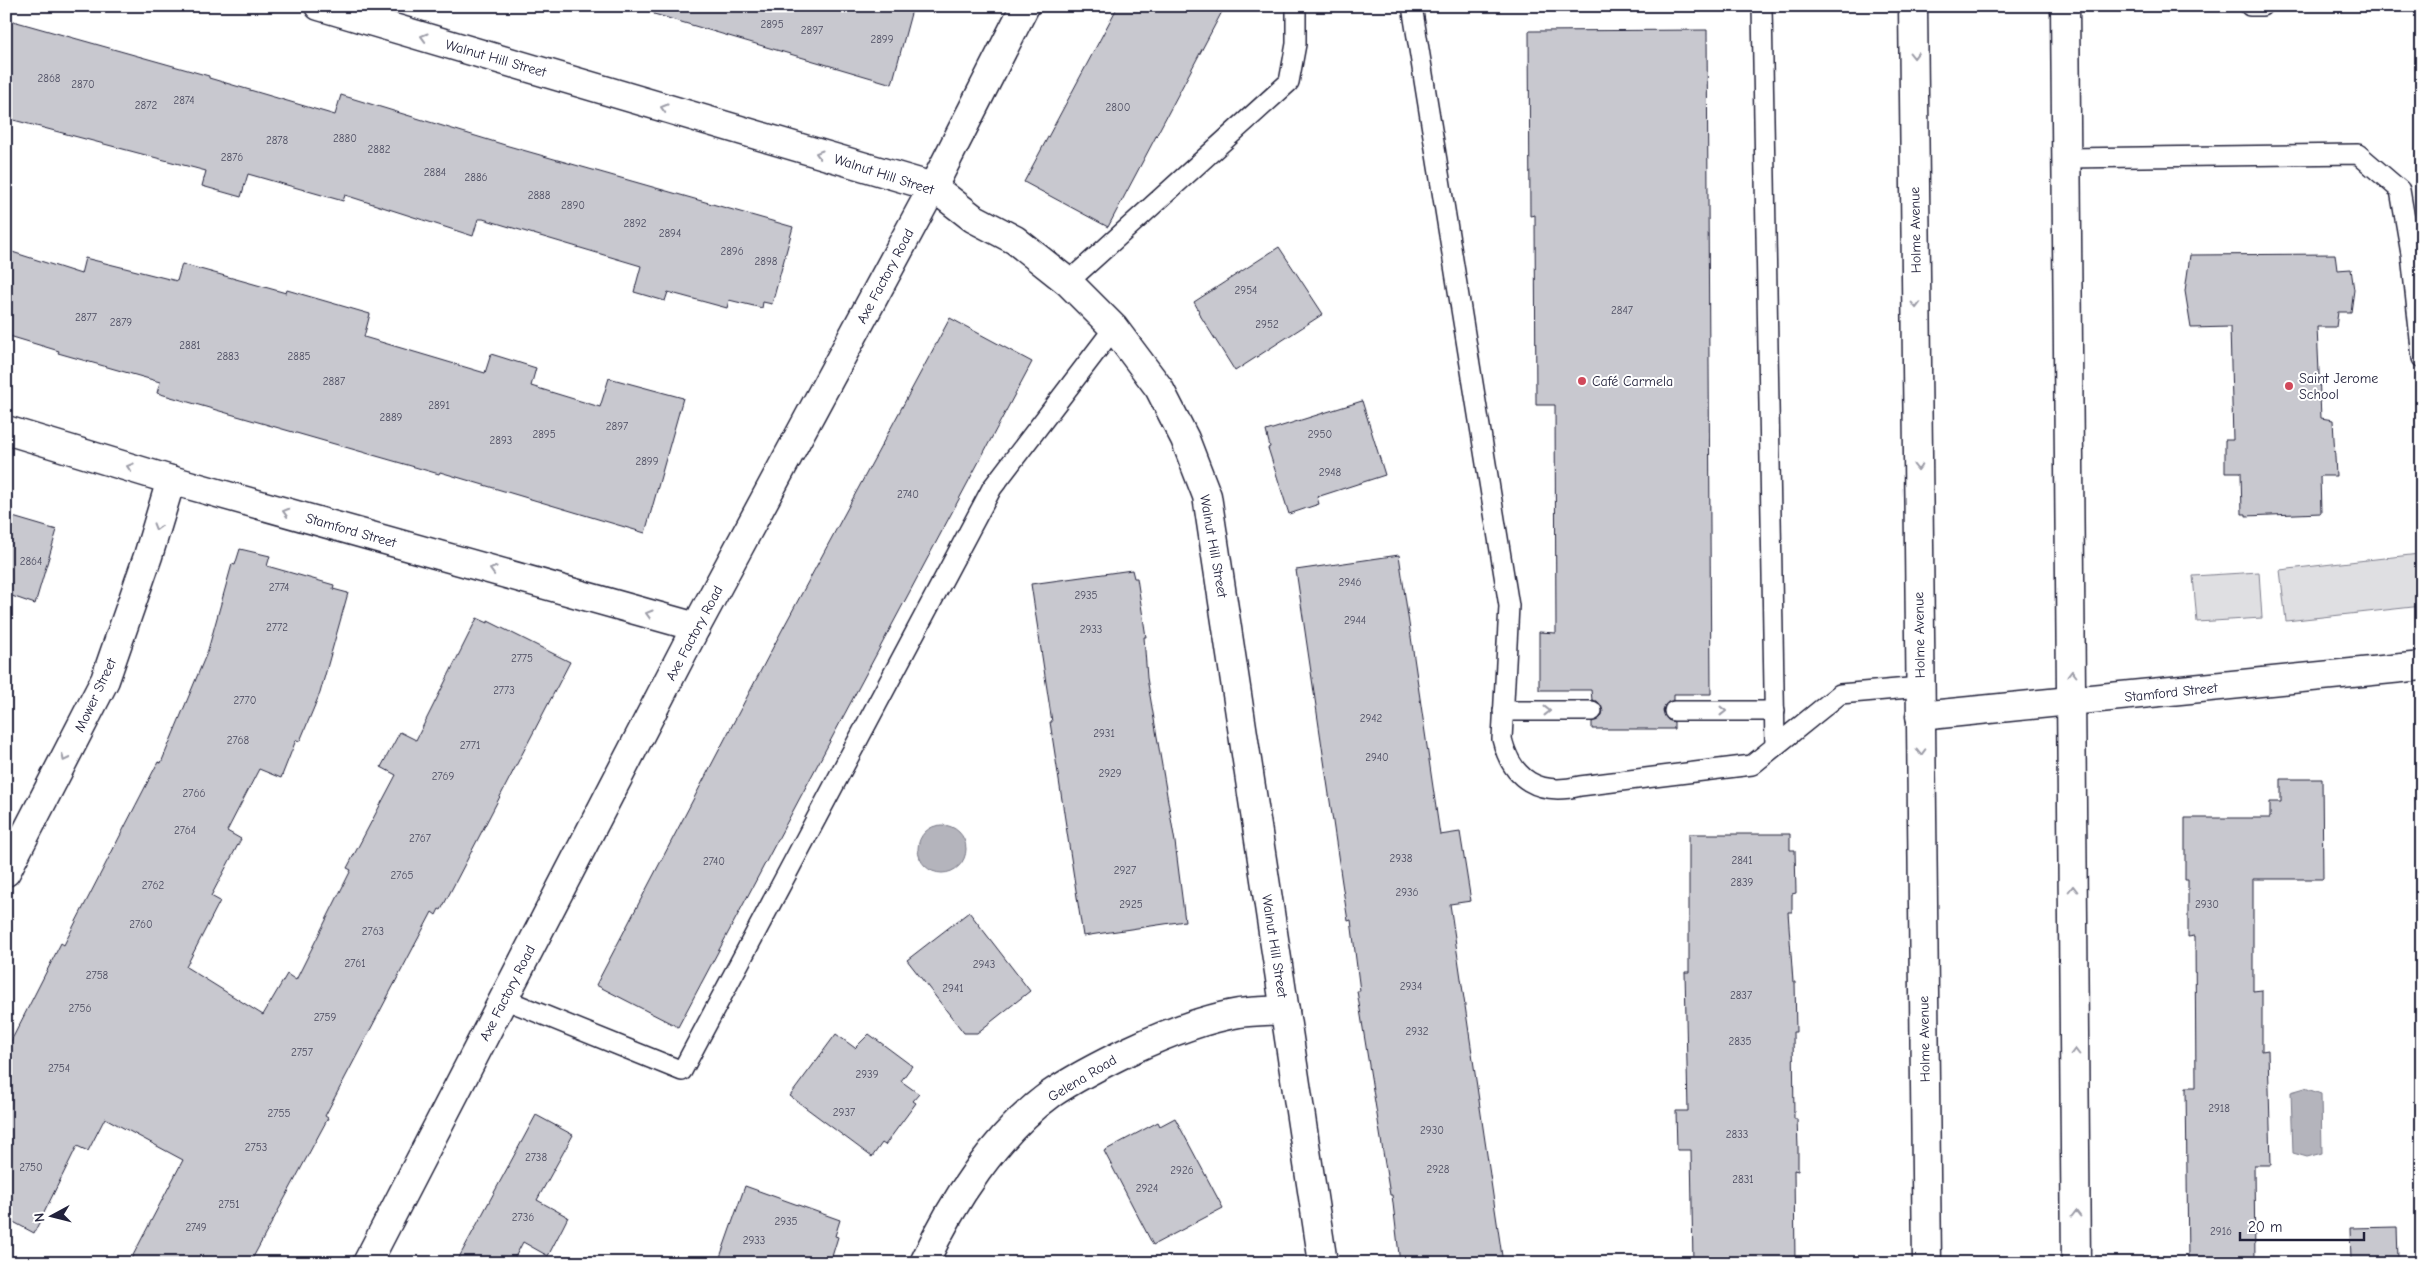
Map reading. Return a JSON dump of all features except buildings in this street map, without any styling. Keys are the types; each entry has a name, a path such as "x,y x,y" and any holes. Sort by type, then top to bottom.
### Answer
{"street":[{"name":"Walnut Hill Street","path":"319,6 933,187 972,218 1015,240 1068,282 1114,328 1159,388 1186,440 1207,496 1324,1263"},
{"name":"Axe Factory Road","path":"367,1263 696,627 933,187 1025,6"},
{"name":"Holme Avenue","path":"1913,6 1927,1263"},
{"path":"2065,6 2076,1263"},
{"name":"Stamford Street","path":"6,430 171,480 696,627"},
{"name":"Mower Street","path":"6,872 105,680 148,556 171,480"},
{"name":"Stamford Street","path":"1920,716 2422,666"},
{"name":"Gelena Road","path":"924,1263 941,1226 971,1178 1012,1130 1050,1095 1097,1066 1163,1034 1238,1014 1285,1010"}],"lane":[{"path":"1068,282 1289,82 1296,44 1296,6"},
{"path":"1412,6 1509,606 1502,739 1506,756 1516,771 1529,782 1546,789 1563,790 1580,786 1752,765 1840,694 1920,687"},
{"path":"1762,6 1775,746"},
{"path":"2250,6 2262,6"},
{"path":"2066,158 2358,154 2400,190 2416,256 2422,358"},
{"path":"504,999 682,1071 992,488 1114,328"},
{"path":"1503,711 1592,711"},
{"path":"1674,711 1775,711"}],"shaded area":[{"path":"2419,554 2422,606 2286,621 2280,570"},
{"path":"2259,572 2262,618 2197,622 2193,576"},
{"path":"942,825 951,827 959,832 964,840 966,849 964,858 959,866 951,871 942,873 933,871 925,866 920,858 918,849 920,840 925,832 933,827"},
{"path":"2305,1088 2321,1094 2322,1153 2307,1157 2293,1153 2291,1092"}],"place":[{"name":"Café Carmela","path":"1582,381"},
{"name":"Saint Jerome School","path":"2289,386"}]}
